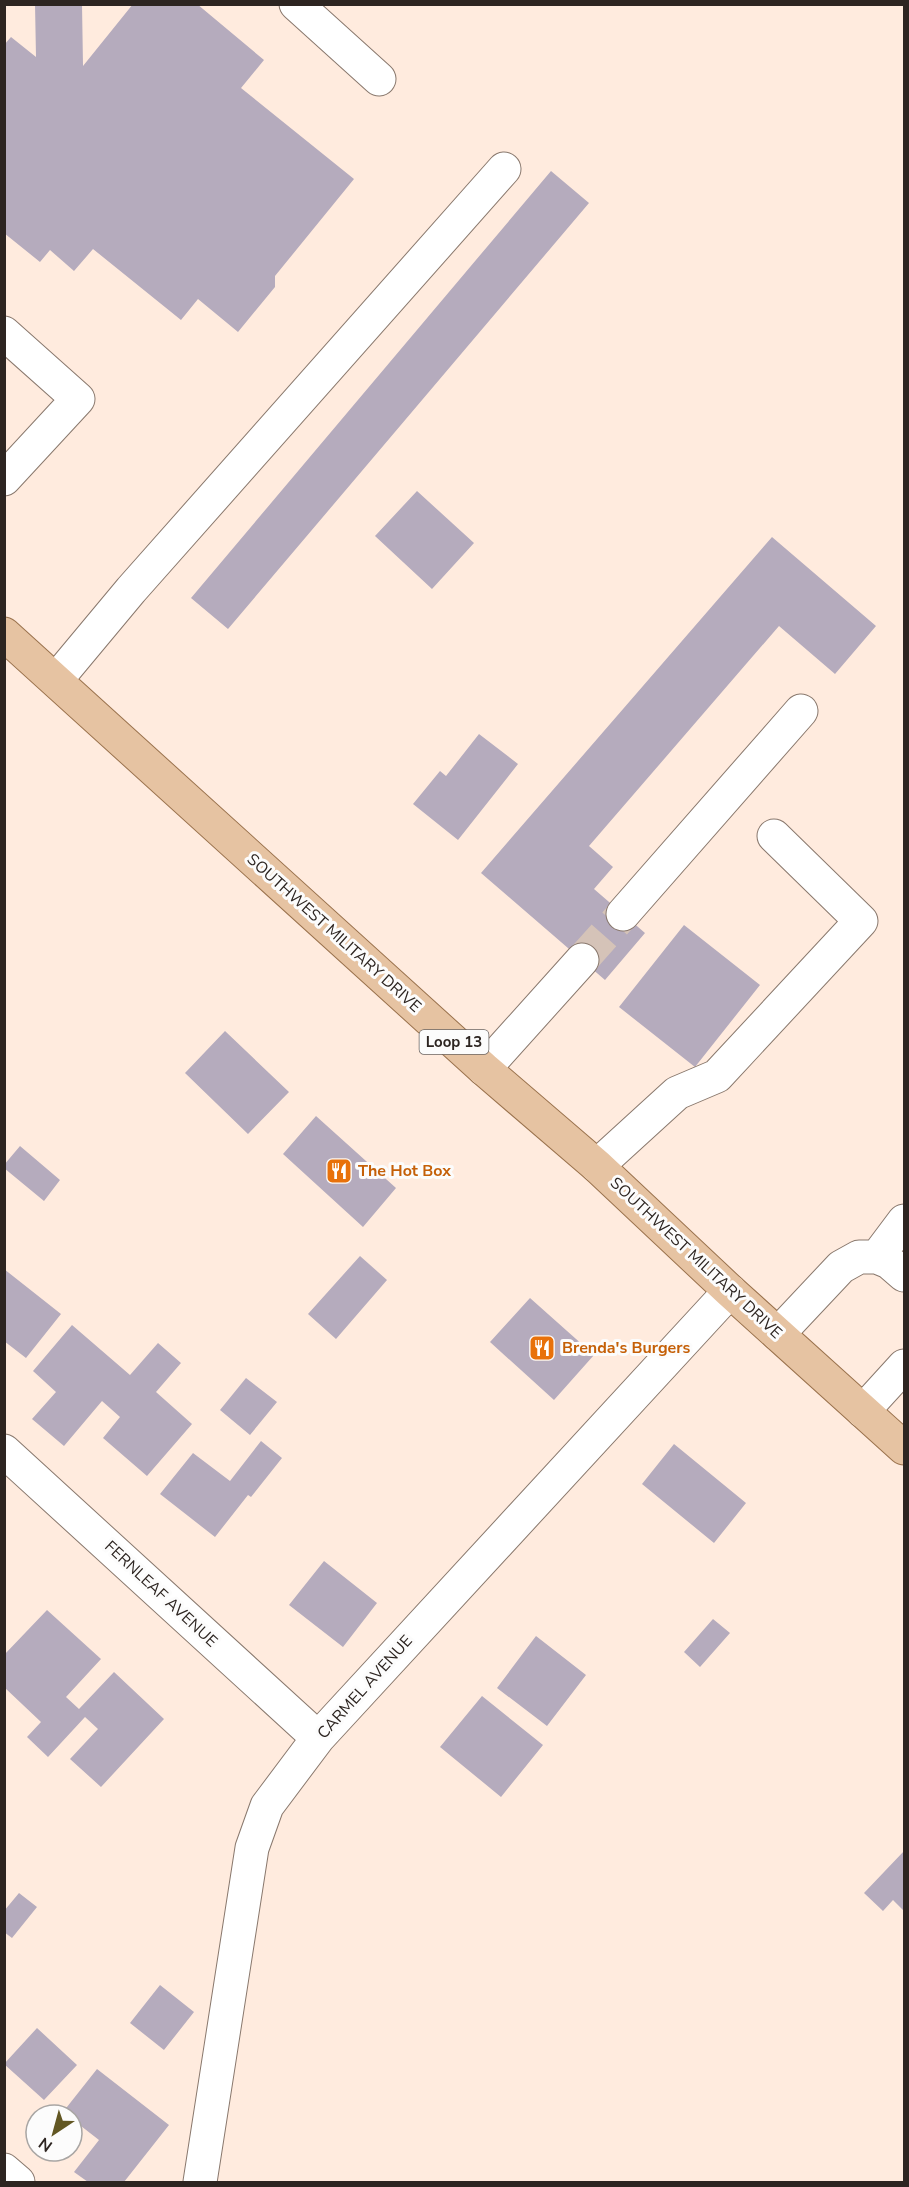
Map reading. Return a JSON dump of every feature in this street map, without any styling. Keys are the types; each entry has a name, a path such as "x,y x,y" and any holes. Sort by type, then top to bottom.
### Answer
{"main road":[{"name":"SOUTHWEST MILITARY DRIVE","path":"4,634 484,1069 597,1166 729,1290 904,1448"}],"street":[{"path":"296,4 379,80"},
{"path":"56,680 131,590 504,169"},
{"path":"4,333 78,399 4,479"},
{"path":"623,914 801,711"},
{"path":"597,1166 677,1093 717,1076 861,921 774,836"},
{"path":"484,1069 582,960"},
{"path":"876,1257 904,1221"},
{"path":"778,1334 841,1267 860,1257 876,1257 889,1262 904,1275"},
{"name":"CARMEL AVENUE","path":"200,2182 252,1848 267,1806 318,1738 729,1290"},
{"path":"863,1411 904,1366"},
{"name":"FERNLEAF AVENUE","path":"4,1450 318,1738"},
{"path":"4,2170 18,2182"}],"building":[{"path":"35,4 82,4 83,66 133,4 197,4 264,60 241,88 354,179 275,276 275,287 238,332 198,299 181,320 93,249 74,271 50,250 40,262 4,233 4,45 11,37 36,57"},
{"path":"551,171 589,203 228,629 191,598"},
{"path":"417,491 474,543 432,589 375,536"},
{"path":"772,537 876,626 835,674 779,626 589,846 613,867 594,889 645,933 605,980 481,873"},
{"path":"479,734 518,764 458,840 413,804 440,771 446,776"},
{"path":"684,925 760,985 695,1067 619,1007"},
{"path":"225,1031 289,1092 248,1134 185,1073"},
{"name":"The Hot Box","path":"316,1116 396,1188 363,1227 283,1154"},
{"path":"20,1146 60,1180 44,1201 4,1168"},
{"path":"360,1256 387,1280 336,1339 308,1314"},
{"path":"4,1269 61,1314 26,1358 4,1341"},
{"name":"Brenda's Burgers","path":"530,1298 594,1355 554,1400 490,1342"},
{"path":"72,1325 130,1375 158,1343 181,1363 156,1392 192,1424 147,1476 103,1438 120,1417 102,1401 64,1446 32,1419 56,1392 33,1371"},
{"path":"246,1378 277,1402 250,1435 220,1410"},
{"path":"261,1441 282,1458 251,1497 248,1495 215,1537 160,1494 193,1453 230,1481"},
{"path":"674,1444 746,1503 714,1543 642,1484"},
{"path":"324,1561 377,1603 343,1647 289,1605"},
{"path":"47,1610 101,1659 66,1697 79,1709 114,1672 164,1719 101,1787 70,1759 98,1729 85,1717 48,1757 27,1737 41,1722 4,1687 4,1655"},
{"path":"713,1619 730,1633 700,1667 684,1652"},
{"path":"536,1636 586,1675 547,1726 497,1688"},
{"path":"482,1696 543,1745 501,1797 440,1747"},
{"path":"904,1851 904,1911 893,1900 883,1911 864,1893"},
{"path":"19,1893 37,1907 12,1938 4,1932 4,1911"},
{"path":"160,1985 194,2012 164,2050 130,2023"},
{"path":"37,2028 77,2065 44,2100 4,2064"},
{"path":"97,2069 169,2125 124,2182 88,2182 74,2172 81,2163 84,2163 84,2159 99,2140 84,2128 84,2103 70,2103"}],"tunnel":[{"path":"582,960 623,914"}],"place":[{"name":"The Hot Box","path":"339,1171"},
{"name":"Brenda's Burgers","path":"542,1348"}]}
